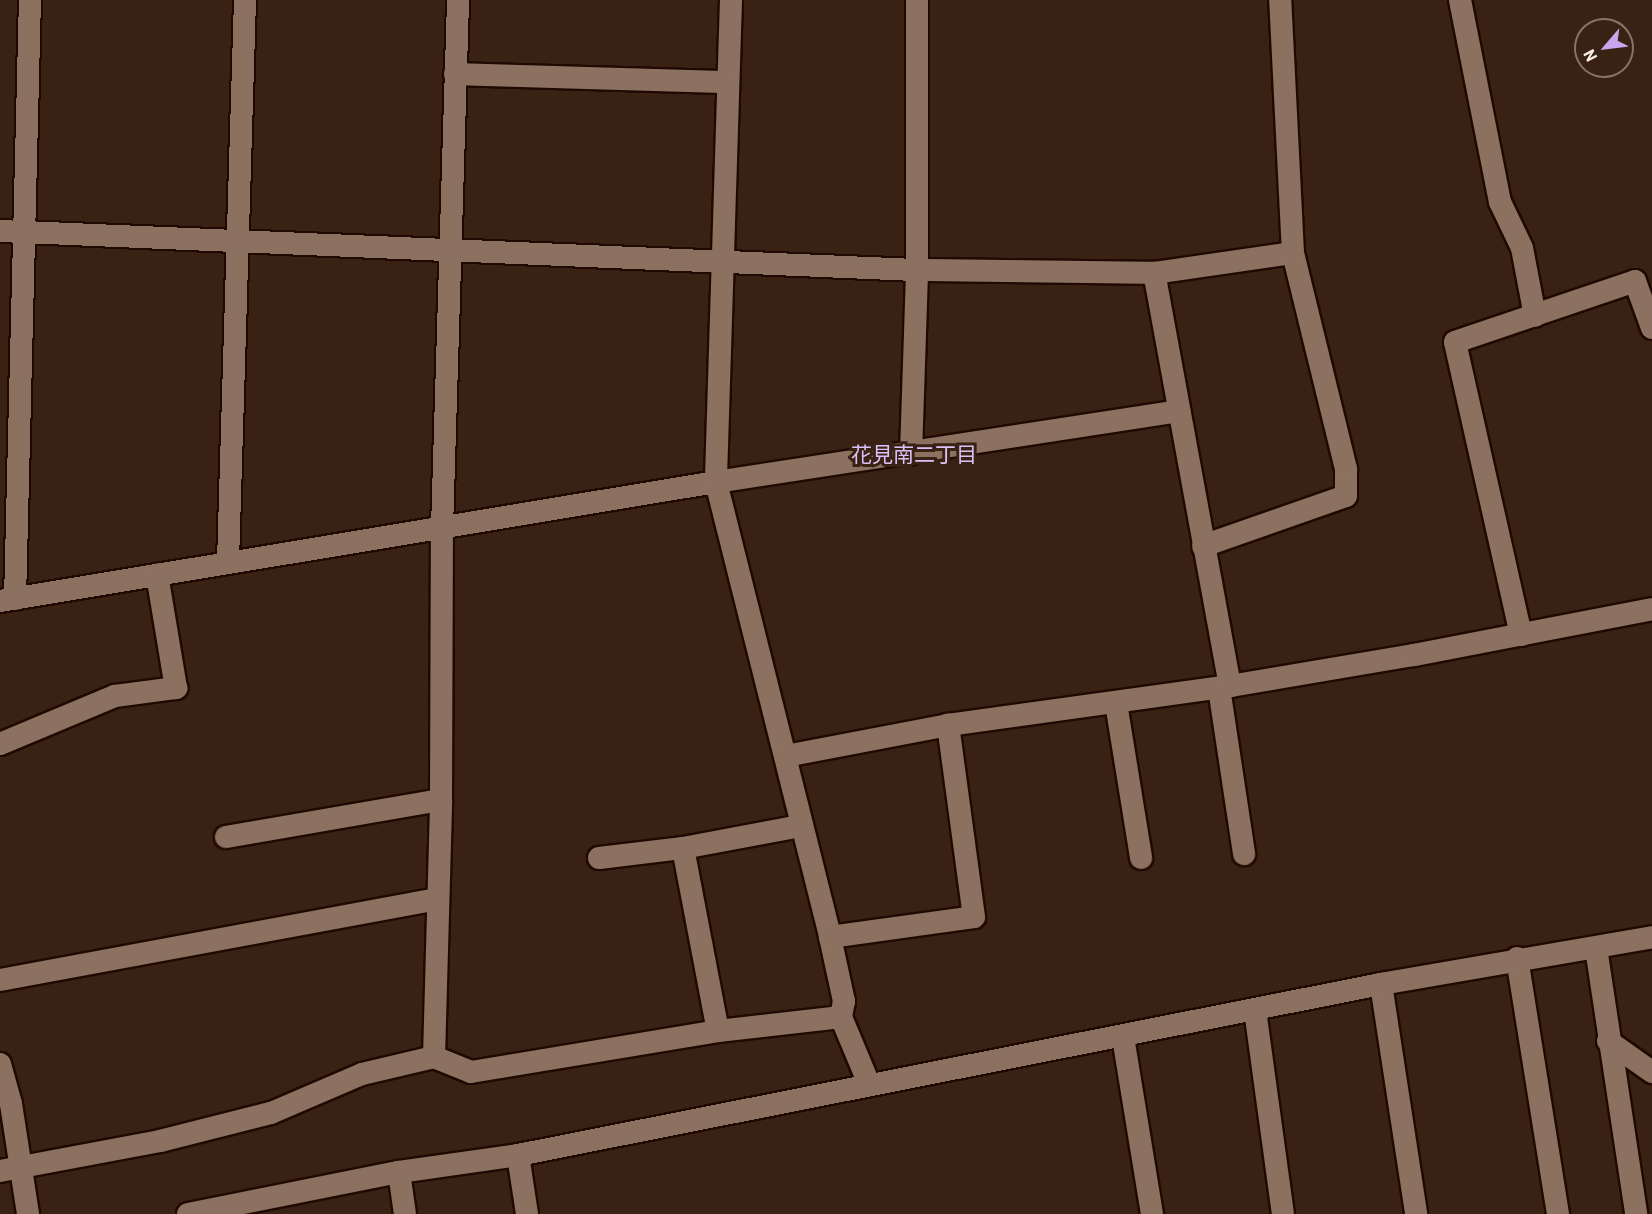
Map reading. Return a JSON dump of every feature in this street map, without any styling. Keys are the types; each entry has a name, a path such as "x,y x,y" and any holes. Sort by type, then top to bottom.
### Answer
{"street":[{"path":"30,0 27,231 8,600 716,482 911,454 1178,411"},
{"path":"228,562 245,0"},
{"path":"434,1057 441,800 441,528 458,0"},
{"path":"731,0 716,482 830,937 844,1001 841,1017 869,1084"},
{"path":"911,454 917,270 917,0"},
{"path":"1203,546 1346,496 1346,470 1293,253 1280,0"},
{"path":"1460,0 1500,202 1522,248 1535,316"},
{"path":"455,74 728,82"},
{"path":"0,231 238,239 917,270 1154,273 1293,253"},
{"path":"1154,273 1203,546 1225,687 1244,854"},
{"path":"1521,635 1455,342 1635,281 1652,328"},
{"path":"0,744 116,696 176,688 157,575"},
{"path":"786,756 948,725 1225,687 1521,635 1652,609"},
{"path":"1116,702 1141,858"},
{"path":"830,937 974,917 948,725"},
{"path":"226,837 441,800"},
{"path":"599,858 683,848 801,826"},
{"path":"683,848 718,1031"},
{"path":"0,980 437,899"},
{"path":"188,1214 218,1211 399,1172 518,1155 1517,958 1596,948 1652,937"},
{"path":"1596,948 1608,1041 1636,1214"},
{"path":"1517,958 1558,1214"},
{"path":"1381,984 1416,1214"},
{"path":"1255,1010 1283,1214"},
{"path":"10,1169 160,1141 271,1113 362,1074 434,1057 471,1072 718,1031 841,1017"},
{"path":"1124,1037 1152,1214"},
{"path":"1608,1041 1652,1072"},
{"path":"0,1064 10,1169 28,1214"},
{"path":"518,1155 527,1214"},
{"path":"399,1172 405,1214"}],"district":[{"name":"花見南二丁目","path":"914,454"}]}
